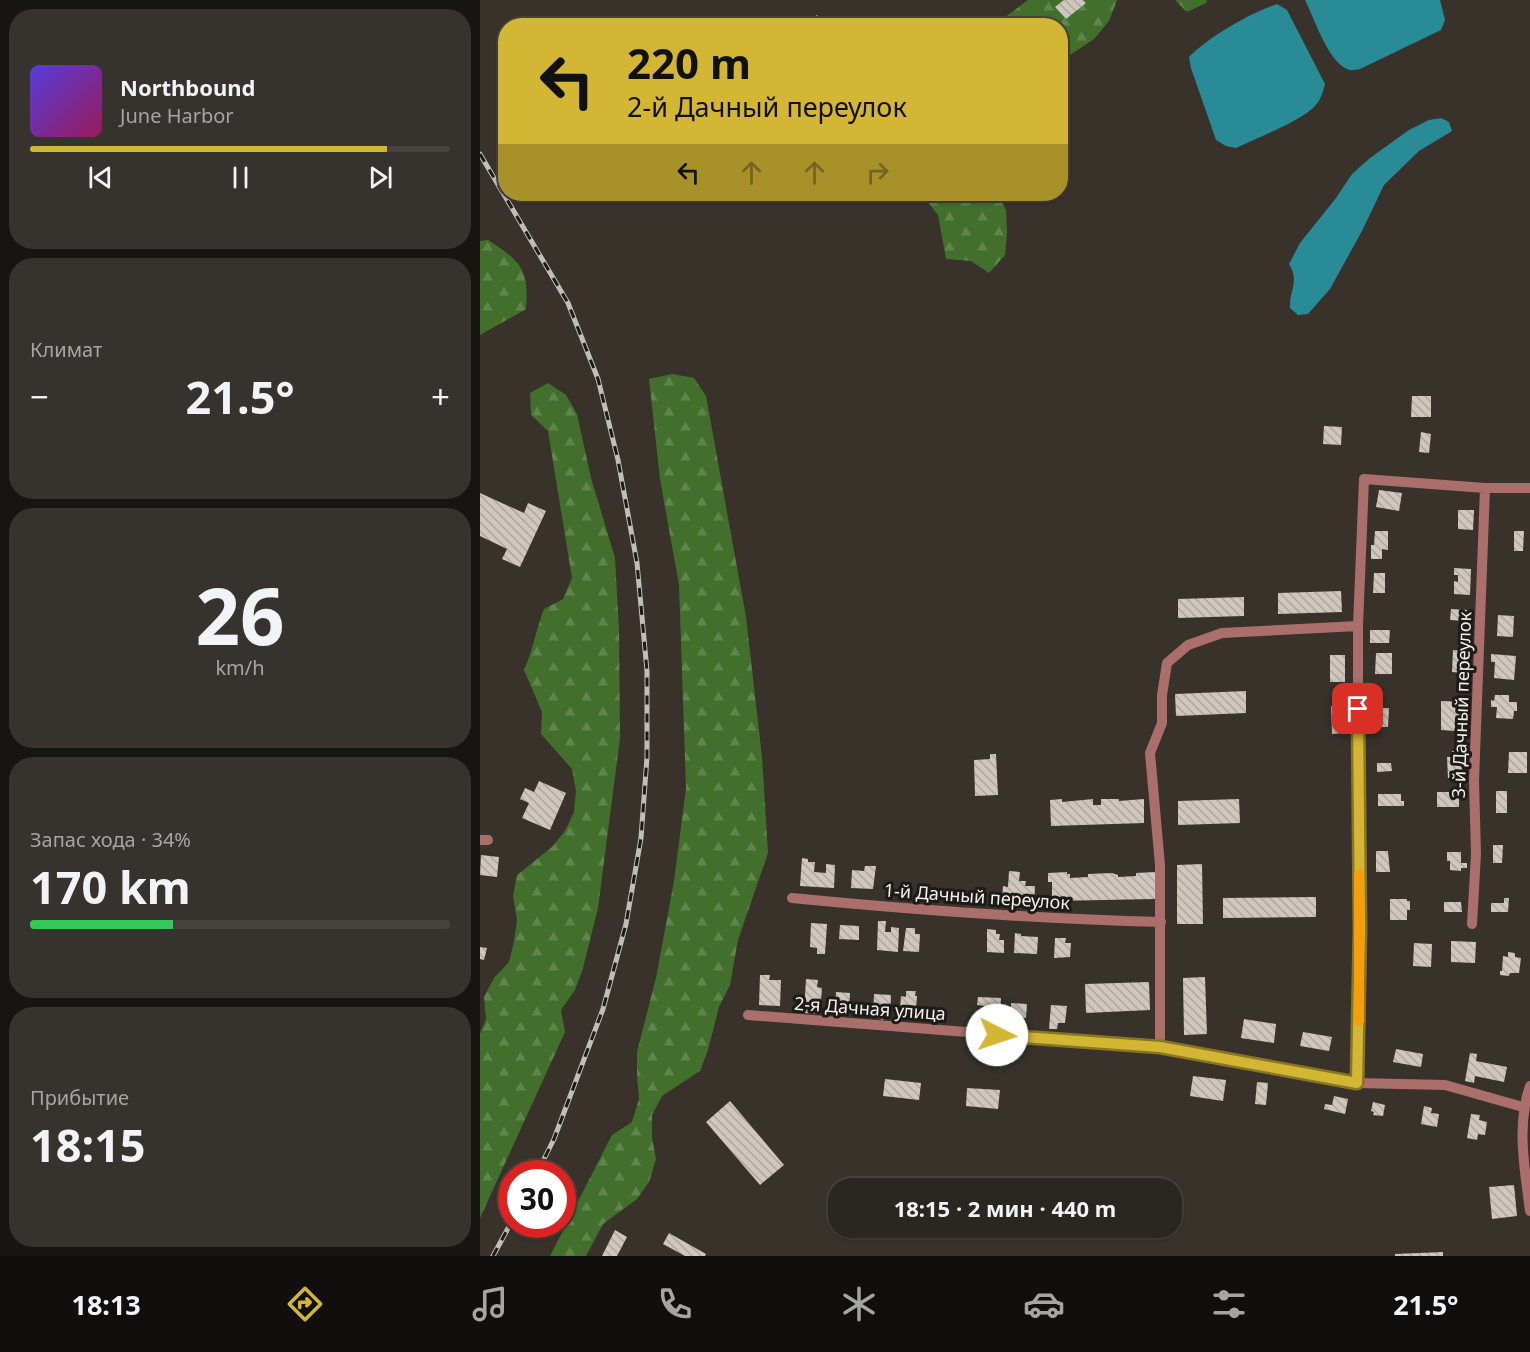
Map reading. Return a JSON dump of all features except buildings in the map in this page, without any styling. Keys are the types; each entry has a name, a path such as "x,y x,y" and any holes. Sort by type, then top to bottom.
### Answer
{"street":[{"path":"1357,1083 1360,929 1358,626 1364,479 1485,488 1530,488"},
{"name":"3-й Дачный переулок","path":"1472,924 1476,854 1474,781 1485,488"},
{"path":"1160,1047 1160,865 1150,753 1162,723 1162,695 1167,663 1188,645 1222,633 1358,626"},
{"name":"1-й Дачный переулок","path":"792,898 947,912 1056,919 1161,922"},
{"name":"2-я Дачная улица","path":"748,1016 1160,1047 1357,1083 1445,1085 1523,1107"},
{"path":"1530,1086 1523,1107 1523,1153 1530,1211"}],"green space":[{"path":"1028,0 1117,0 1109,21 1094,39 1068,56 1068,18 1004,18"},
{"path":"1175,0 1207,0 1206,3 1187,12"},
{"path":"927,201 1002,201 1006,210 1005,255 989,273 971,261 946,259 938,215"},
{"path":"488,240 508,254 520,267 526,284 526,309 480,335 480,241"},
{"path":"672,374 694,378 706,396 746,617 762,757 768,853 738,940 730,985 719,1007 700,1071 662,1096 652,1115 652,1138 656,1159 649,1182 637,1199 603,1224 586,1256 550,1256 559,1238 576,1238 576,1205 612,1135 632,1122 639,1099 637,1052 656,978 674,881 686,788 679,585 660,479 649,379"},
{"path":"548,383 566,395 577,414 591,478 615,558 619,630 620,738 598,908 583,968 575,990 561,1010 565,1032 507,1160 498,1160 498,1179 480,1218 480,1034 486,1019 484,997 494,978 509,962 517,920 513,896 517,875 552,847 565,831 574,812 576,791 572,769 541,734 542,712 524,670 544,609 563,599 572,578 548,431 531,415 530,393"}],"water":[{"path":"1305,0 1440,0 1445,20 1441,30 1360,69 1350,70 1340,64 1328,48"},
{"path":"1277,4 1287,10 1325,84 1323,93 1316,105 1300,117 1236,148 1226,146 1216,140 1189,57 1207,41 1231,26"},
{"path":"1441,118 1449,122 1452,131 1419,151 1384,185 1330,289 1308,314 1298,315 1290,308 1294,276 1289,264 1300,243 1352,174 1370,158 1409,130 1429,120"}],"railway":[{"path":"480,154 498,184"},
{"path":"508,201 568,303 598,379 618,460 637,563 647,671 647,757 641,838 626,924 603,1009 554,1139 544,1160"},
{"path":"493,1256 503,1238"}],"slow traffic":[{"path":"1359,874 1359,1021"}],"route":[{"path":"997,1035 1160,1047 1357,1083 1360,929 1358,709"}]}
